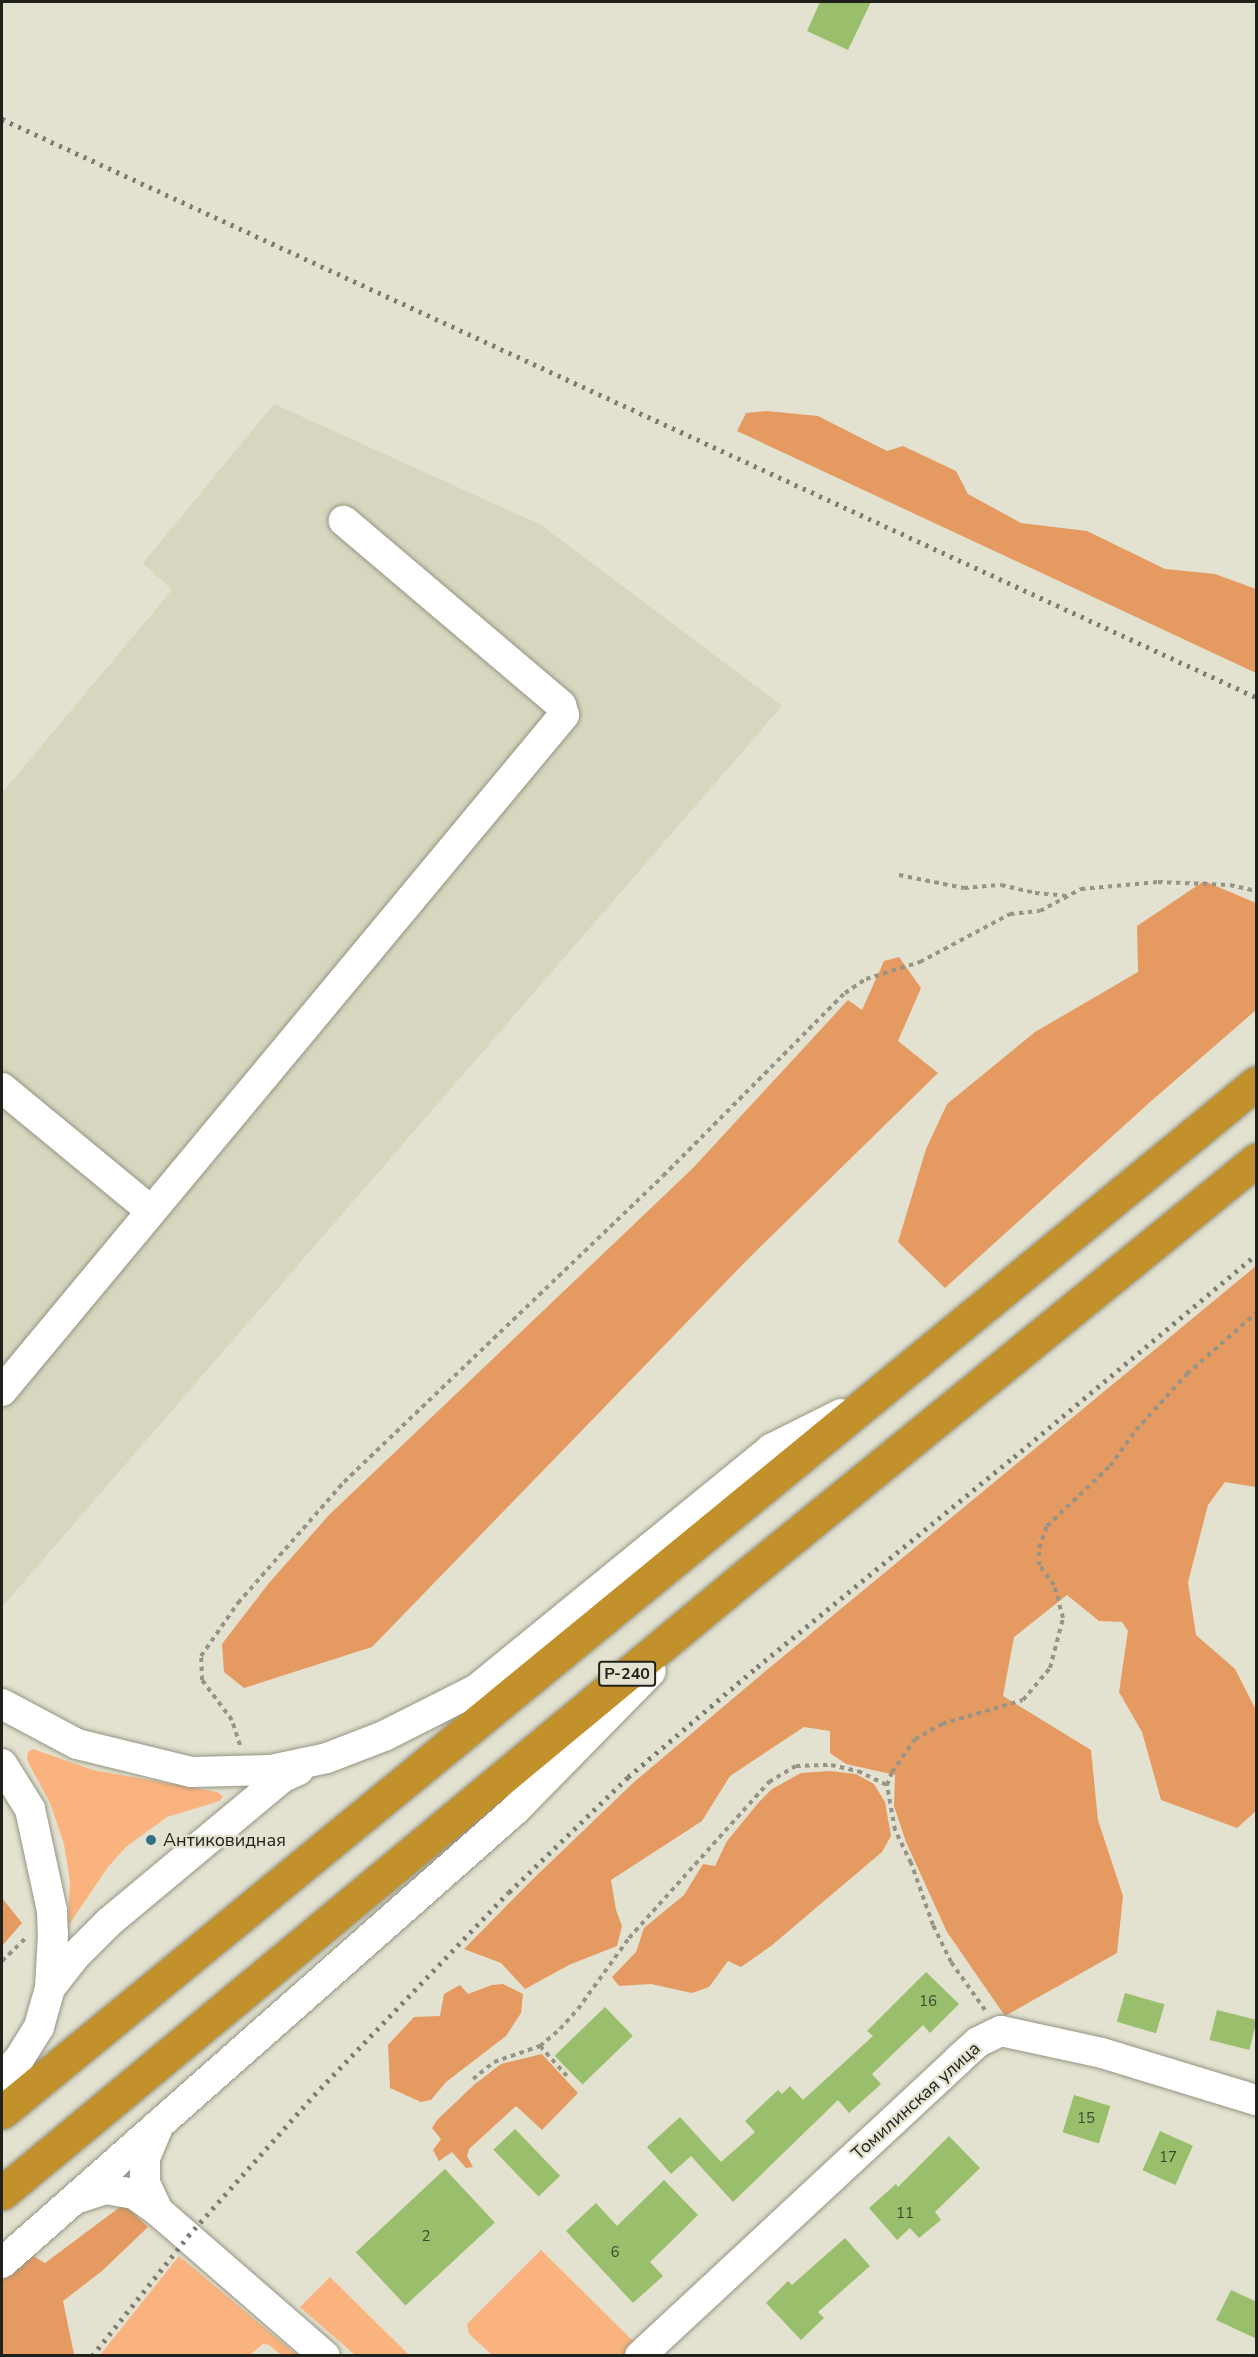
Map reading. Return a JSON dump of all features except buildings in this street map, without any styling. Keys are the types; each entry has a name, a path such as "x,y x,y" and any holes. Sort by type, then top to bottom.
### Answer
{"highway":[{"path":"2,2112 1257,1083"},
{"name":"Р-240","path":"2,2193 737,1583 1257,1160"}],"street":[{"path":"2,1391 564,715 561,705 344,521"},
{"path":"2,1088 152,1211"},
{"path":"50,1988 74,1957 109,1923 283,1777 384,1736 477,1689 771,1449 870,1399"},
{"path":"2,2263 515,1809 737,1583"},
{"path":"2,1704 77,1744 191,1772 271,1770 327,1758"},
{"path":"2,1764 30,1809 52,1911 50,1988 39,2027 18,2060 2,2078"},
{"name":"Томилинская улица","path":"640,2355 964,2054 978,2042 1000,2031 1102,2053 1257,2100"},
{"path":"158,2125 145,2158 145,2183 158,2211"},
{"path":"75,2199 106,2189 134,2194 158,2211 325,2355"}],"path":[{"path":"899,875 964,888 1001,885 1035,893 1068,896"},
{"path":"242,1749 232,1720 202,1680 201,1656 238,1603 344,1482 663,1176 845,993 866,979 920,962 1010,914 1040,911 1081,889 1158,882 1230,885 1257,891"},
{"path":"1000,2031 951,1962 933,1924 911,1863 895,1830 887,1785 892,1772 915,1739 942,1724 1023,1700 1050,1668 1063,1618 1054,1585 1039,1565 1039,1548 1047,1526 1110,1466 1136,1430 1187,1374 1257,1313"},
{"path":"473,2079 494,2062 540,2046 560,2029 629,1938 769,1782 796,1766 831,1765 878,1778 887,1785"},
{"path":"2,1961 20,1941 33,1934"},
{"path":"540,2046 567,2076"}],"shaded area":[{"path":"274,404 541,525 782,706 2,1607 2,793 172,590 143,563"},
{"path":"767,411 818,416 887,451 903,446 956,471 968,494 1021,523 1087,531 1165,569 1215,574 1256,589 1256,673 737,431 746,413"},
{"path":"1204,881 1256,903 1256,1010 1149,1103 945,1288 898,1242 926,1149 947,1104 1035,1032 1138,972 1137,926"},
{"path":"899,957 921,988 898,1041 938,1073 749,1258 372,1647 244,1688 224,1672 222,1644 269,1583 329,1515 693,1168 848,1000 862,1010 884,961"},
{"path":"1256,1266 1256,1487 1225,1482 1208,1505 1188,1582 1196,1635 1235,1669 1256,1710 1256,1811 1237,1828 1161,1800 1142,1732 1119,1692 1128,1631 1122,1622 1099,1621 1067,1595 1014,1637 1003,1696 1091,1750 1098,1820 1123,1896 1117,1953 1005,2016 947,1932 906,1842 894,1806 895,1775 846,1764 830,1753 830,1731 804,1727 730,1776 702,1821 611,1880 616,1910 622,1926 617,1946 571,1964 525,1989 501,1963 464,1949 633,1783"},
{"path":"33,1749 93,1770 217,1792 223,1796 220,1801 167,1817 126,1847 108,1867 68,1926 70,1881 64,1844 50,1803 27,1760 28,1752"},
{"path":"830,1771 856,1774 874,1784 885,1802 891,1836 882,1852 771,1946 741,1967 728,1961 709,1987 692,1993 651,1984 619,1986 612,1977 636,1952 644,1928 684,1895 703,1864 715,1866 727,1841 759,1802 772,1789 801,1773"},
{"path":"2,1898 22,1923 2,1946"},
{"path":"503,1984 523,1994 521,2013 506,2036 446,2082 431,2100 421,2102 390,2088 388,2045 414,2017 440,2016 444,1994 460,1985 468,1994 492,1985"},
{"path":"542,2054 578,2093 542,2130 516,2106 469,2149 467,2156 473,2167 466,2168 452,2152 439,2161 433,2150 441,2139 432,2128 437,2120 475,2084 501,2064"},
{"path":"124,2204 148,2227 102,2271 63,2301 74,2354 2,2355 2,2277 25,2251 45,2263"},
{"path":"541,2250 633,2341 635,2348 627,2355 492,2355 469,2334 467,2324"},
{"path":"179,2256 297,2355 281,2355 269,2345 263,2344 250,2355 100,2355"},
{"path":"330,2277 409,2355 355,2355 300,2307"}],"railway":[{"path":"2,119 1256,697"},
{"path":"92,2356 188,2236 314,2095 509,1892 628,1777 757,1667 1256,1255"}],"place":[{"name":"Антиковидная","path":"151,1840"}]}
